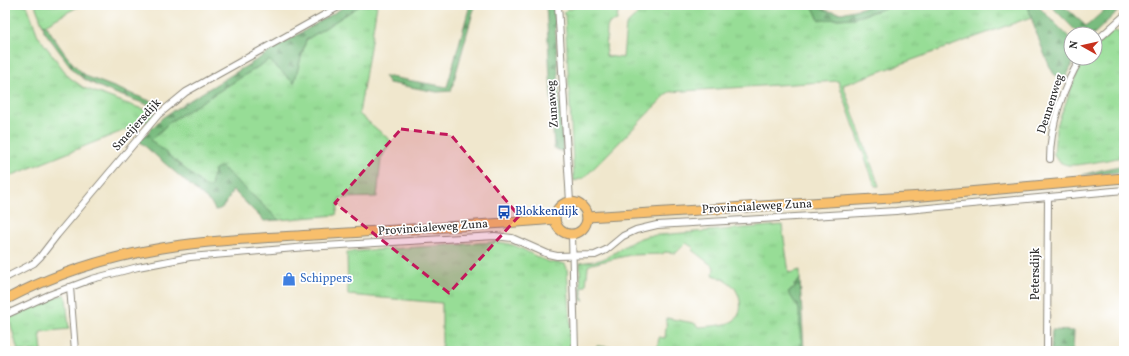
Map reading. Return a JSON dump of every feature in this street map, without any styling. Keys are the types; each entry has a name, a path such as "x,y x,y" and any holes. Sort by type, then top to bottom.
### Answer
{"main road":[{"name":"Provincialeweg Zuna","path":"587,217 923,196 1124,178"},
{"path":"570,202 581,205 585,210 587,217 586,225 582,230 577,234 572,235 565,234 561,231 556,226 554,219 557,209 563,204 570,202"},
{"name":"Provincialeweg Zuna","path":"5,300 34,286 72,271 126,255 162,248 234,240 554,219"}],"street":[{"name":"Smeijersdijk","path":"5,278 34,263 40,258 158,114 186,92 342,5"},
{"name":"Zunaweg","path":"558,5 570,202"},
{"path":"1103,35 1124,16"},
{"name":"Dennenweg","path":"1050,159 1051,136 1055,121 1069,82 1077,66"},
{"name":"Provincialeweg Zuna","path":"5,315 70,287 92,280 138,267 190,257 307,247 495,236 512,238 548,254 572,256 595,255 606,250 623,236 636,230 657,225 896,211 1124,190"},
{"name":"Petersdijk","path":"1047,351 1048,198"},
{"path":"572,235 575,351"},
{"path":"70,287 75,351"}],"highlighted area":[{"path":"401,129 451,135 519,216 449,293 335,203"}],"green space":[{"path":"5,5 27,5 38,36 69,77 84,88 156,114 150,120 5,178"},
{"path":"35,5 81,5 43,26"},
{"path":"347,5 361,5 306,40 294,83 269,60 171,121 151,140 206,187 211,187 214,170 222,167 279,220 264,221 233,190 224,206 215,210 212,204 139,141 162,118 177,108"},
{"path":"361,5 377,5 359,114 391,141 381,159 377,197 340,198 336,215 279,220 239,183 214,173 211,187 206,187 151,140 171,121 269,60 294,83 306,40"},
{"path":"470,5 475,5 451,91 437,92 389,83 384,76 447,87"},
{"path":"546,5 554,5 563,152 554,148"},
{"path":"577,5 619,5 617,21 609,23 607,28 606,56 623,58 626,25 639,13 641,5 812,5 819,20 854,18 894,5 1028,5 1031,17 843,85 879,186 875,186 838,81 669,92 584,178 574,181 564,13 568,8 570,10"},
{"path":"812,5 816,5 828,11 842,13 873,5 894,5 854,18 819,20"},
{"path":"1028,5 1037,5 1063,31 1063,66 1071,66 1065,80 1056,76 1051,69"},
{"path":"1110,5 1124,5 1102,26 1086,26"},
{"path":"1051,6 1066,8 1086,26 1071,26"},
{"path":"45,24 69,60 81,72 88,77 158,104 157,108 102,88 91,83 74,71 44,31 43,26"},
{"path":"1113,31 1124,33 1124,157 1081,164 1064,164 1058,160 1054,154 1056,128 1081,66 1103,66 1103,40"},
{"path":"1124,165 1124,172 1081,175 1105,169"},
{"path":"782,225 789,273 800,270 800,279 794,285 795,288 788,292 799,308 801,351 657,351 659,337 665,338 667,318 694,323 699,327 721,325 729,323 737,318 740,303 738,293 732,285 713,275 714,267 692,250 694,248 686,243 676,253 665,252 662,254 630,255 588,266 586,286 582,288 582,297 584,301 581,300 580,263 604,259 630,243 647,236"},
{"path":"494,242 516,246 549,262 565,264 567,268 571,351 442,351 442,303 348,295 347,252"},
{"path":"800,279 804,351 801,351 799,309 788,292 795,288 794,285"},
{"path":"65,294 69,329 40,332 42,351 18,351 9,318 45,301"},
{"path":"1052,330 1074,331 1073,351 1051,351"},
{"path":"597,346 657,351 592,351 596,349"}],"place":[{"name":"Blokkendijk","path":"504,212"},
{"name":"Schippers","path":"289,279"}]}
